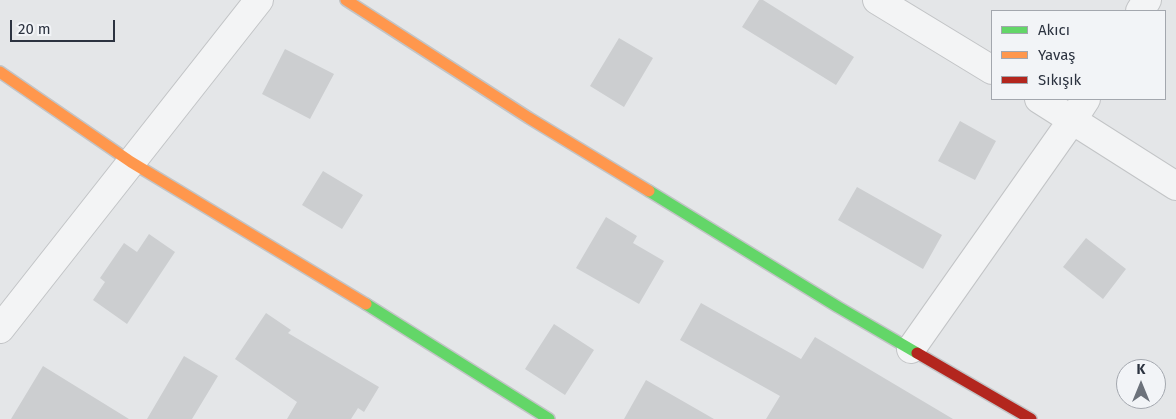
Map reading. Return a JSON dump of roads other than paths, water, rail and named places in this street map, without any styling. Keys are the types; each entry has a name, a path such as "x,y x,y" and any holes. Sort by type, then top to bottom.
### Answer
{"street":[{"path":"0,330 258,0"},
{"path":"346,0 529,118 838,307 1031,419"},
{"path":"877,0 991,69"},
{"path":"0,72 131,162 425,340 549,419"},
{"path":"1043,100 1079,109 1176,186"},
{"path":"910,349 1079,109"}]}
